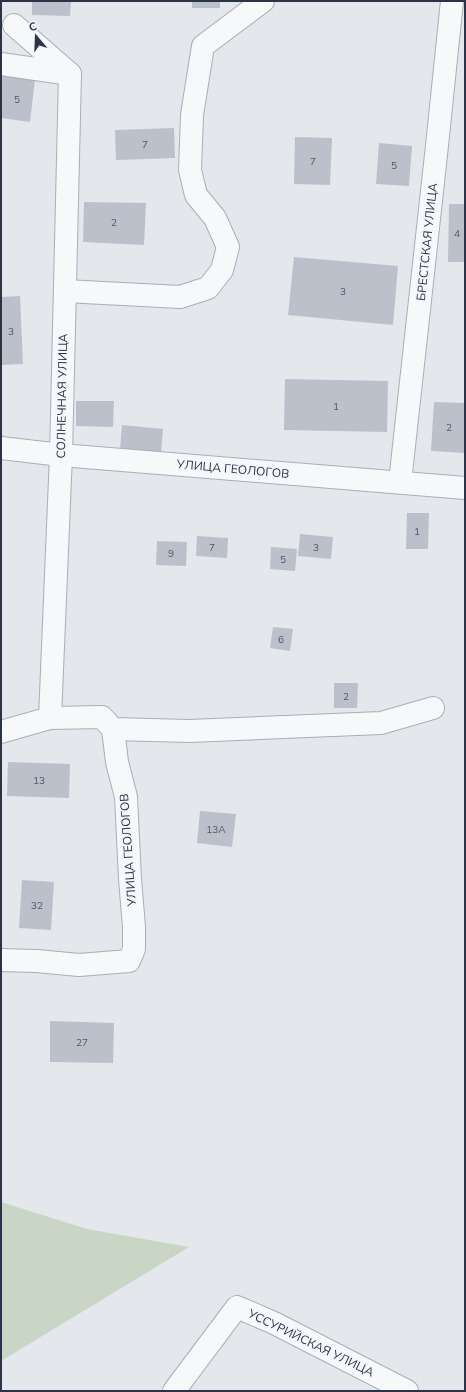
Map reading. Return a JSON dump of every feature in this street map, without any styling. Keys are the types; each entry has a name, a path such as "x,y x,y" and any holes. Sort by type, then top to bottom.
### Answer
{"street":[{"path":"65,291 180,297 208,288 222,270 228,247 215,218 196,195 190,170 192,115 203,46 263,1"},
{"name":"БРЕСТСКАЯ УЛИЦА","path":"400,482 436,163 452,1"},
{"path":"14,25 70,74"},
{"path":"1,64 70,74"},
{"name":"СОЛНЕЧНАЯ УЛИЦА","path":"50,718 61,455 70,74"},
{"name":"УЛИЦА ГЕОЛОГОВ","path":"1,448 61,455 465,488"},
{"path":"1,732 50,718 102,717 113,729 189,731 381,723 433,708"},
{"name":"УЛИЦА ГЕОЛОГОВ","path":"1,960 36,961 79,965 129,961 134,949 134,927 126,797 117,762 113,729"},
{"name":"УССУРИЙСКАЯ УЛИЦА","path":"174,1391 236,1307 274,1323 407,1391"}],"green space":[{"path":"1,1202 87,1229 189,1247 1,1361"}],"building":[{"path":"32,1 71,1 70,16 32,15"},
{"path":"192,1 220,1 220,8 192,8"},
{"path":"1,75 35,79 30,122 1,118"},
{"path":"174,128 175,158 116,160 115,130"},
{"path":"295,137 332,138 330,185 294,184"},
{"path":"379,143 412,146 409,186 376,184"},
{"path":"84,202 146,203 144,245 83,242"},
{"path":"449,204 465,204 465,262 448,262"},
{"path":"294,257 398,266 393,325 288,315"},
{"path":"20,296 23,364 1,365 1,297"},
{"path":"285,379 388,381 387,432 284,430"},
{"path":"76,401 114,401 113,427 76,426"},
{"path":"434,402 465,403 465,453 431,451"},
{"path":"122,425 163,429 161,453 120,450"},
{"path":"407,513 429,513 428,549 406,549"},
{"path":"300,534 333,537 331,559 298,556"},
{"path":"197,536 228,538 227,558 196,556"},
{"path":"157,541 187,542 186,566 156,565"},
{"path":"271,547 297,549 295,571 270,569"},
{"path":"273,627 293,629 290,651 270,648"},
{"path":"334,683 358,683 357,708 334,708"},
{"path":"8,762 70,764 69,798 7,796"},
{"path":"200,811 236,814 232,847 197,843"},
{"path":"22,880 54,882 51,930 19,928"},
{"path":"50,1021 114,1023 113,1063 50,1062"}]}
